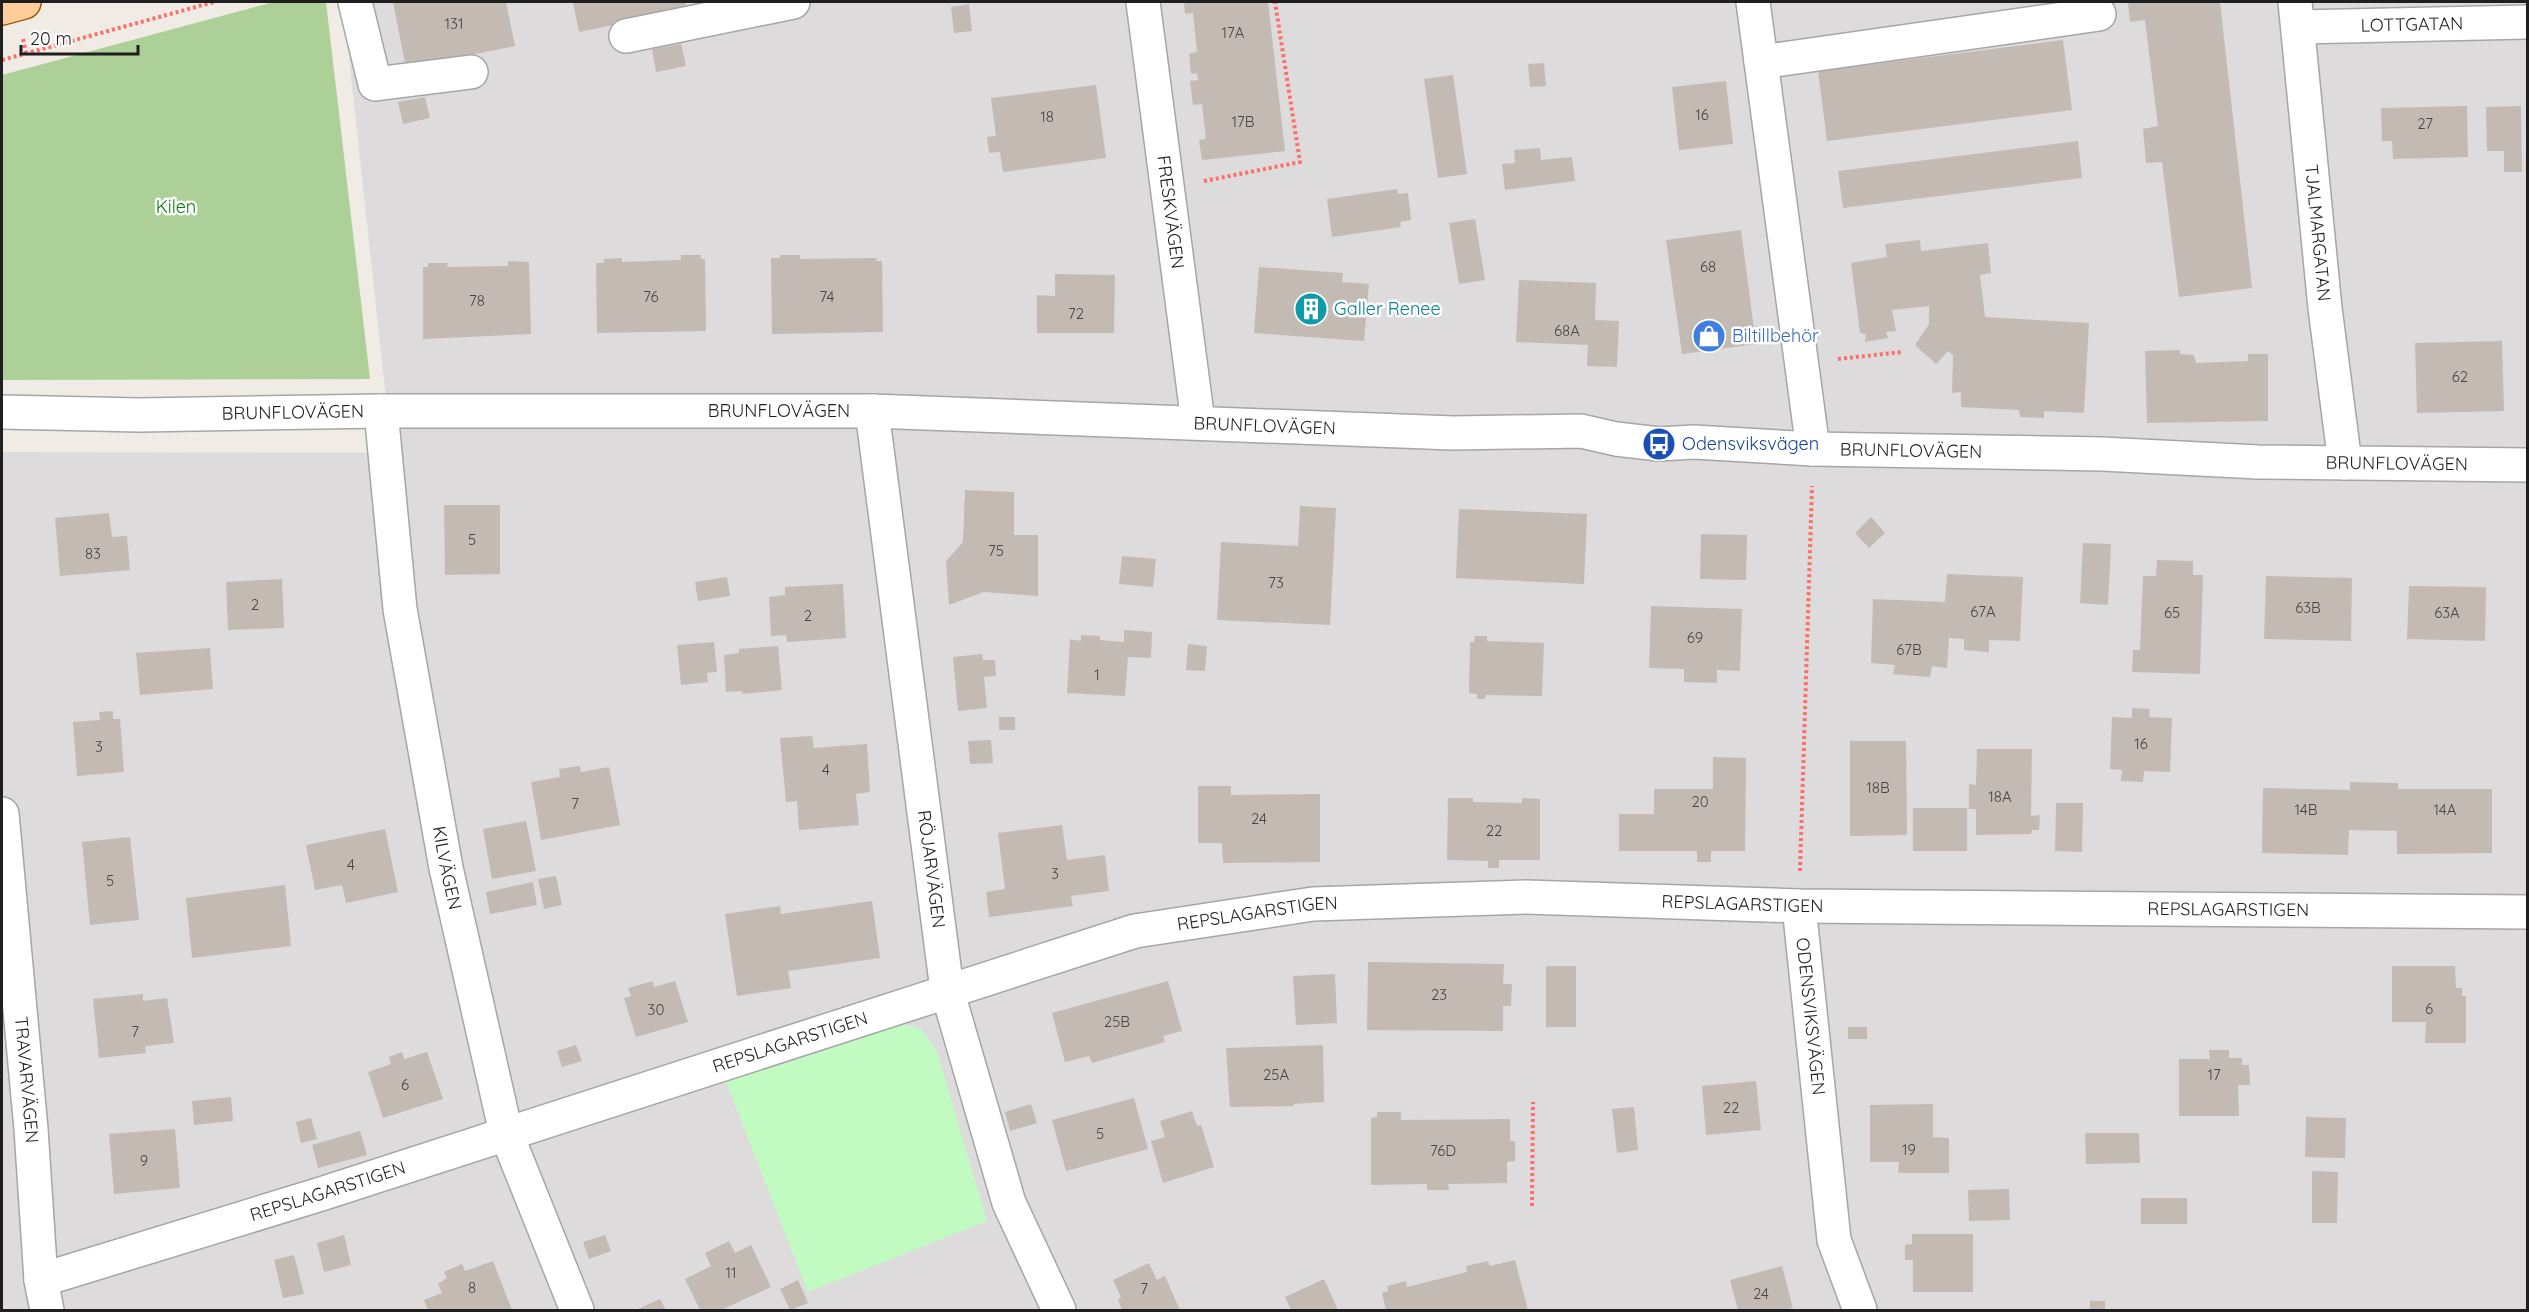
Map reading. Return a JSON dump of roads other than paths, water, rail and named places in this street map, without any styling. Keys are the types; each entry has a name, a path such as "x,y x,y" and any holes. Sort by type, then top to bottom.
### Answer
{"main road":[{"path":"2,8 24,2"}],"street":[{"path":"355,2 375,84 471,72"},
{"path":"626,36 717,9 793,2"},
{"name":"FRESKVÄGEN","path":"1143,2 1198,422"},
{"path":"1753,2 1813,449"},
{"path":"1761,62 2099,14"},
{"name":"LOTTGATAN","path":"2296,14 2528,22"},
{"name":"TJALMARGATAN","path":"2296,14 2325,308 2344,463"},
{"name":"BRUNFLOVÄGEN","path":"2,412 139,415 381,411 872,411 1453,433 1581,431 1616,440 1659,444 1694,442 1813,449 2102,454 2258,462 2528,465"},
{"name":"KILVÄGEN","path":"381,411 400,609 446,868 506,1133 577,1311"},
{"name":"RÖJARVÄGEN","path":"872,411 946,990 1009,1203 1059,1311"},
{"name":"TRAVARVÄGEN","path":"2,814 44,1295"},
{"name":"REPSLAGARSTIGEN","path":"44,1295 321,1194 764,1052 946,990 1135,931 1313,904 1526,897 1798,906 2528,912"},
{"name":"ODENSVIKSVÄGEN","path":"1798,906 1834,1240 1860,1311"}],"place":[{"name":"Galler Renee","path":"1311,309"},
{"name":"Biltillbehör","path":"1709,336"},
{"name":"Odensviksvägen","path":"1659,444"}],"park label":[{"name":"Kilen","path":"176,207"}]}
